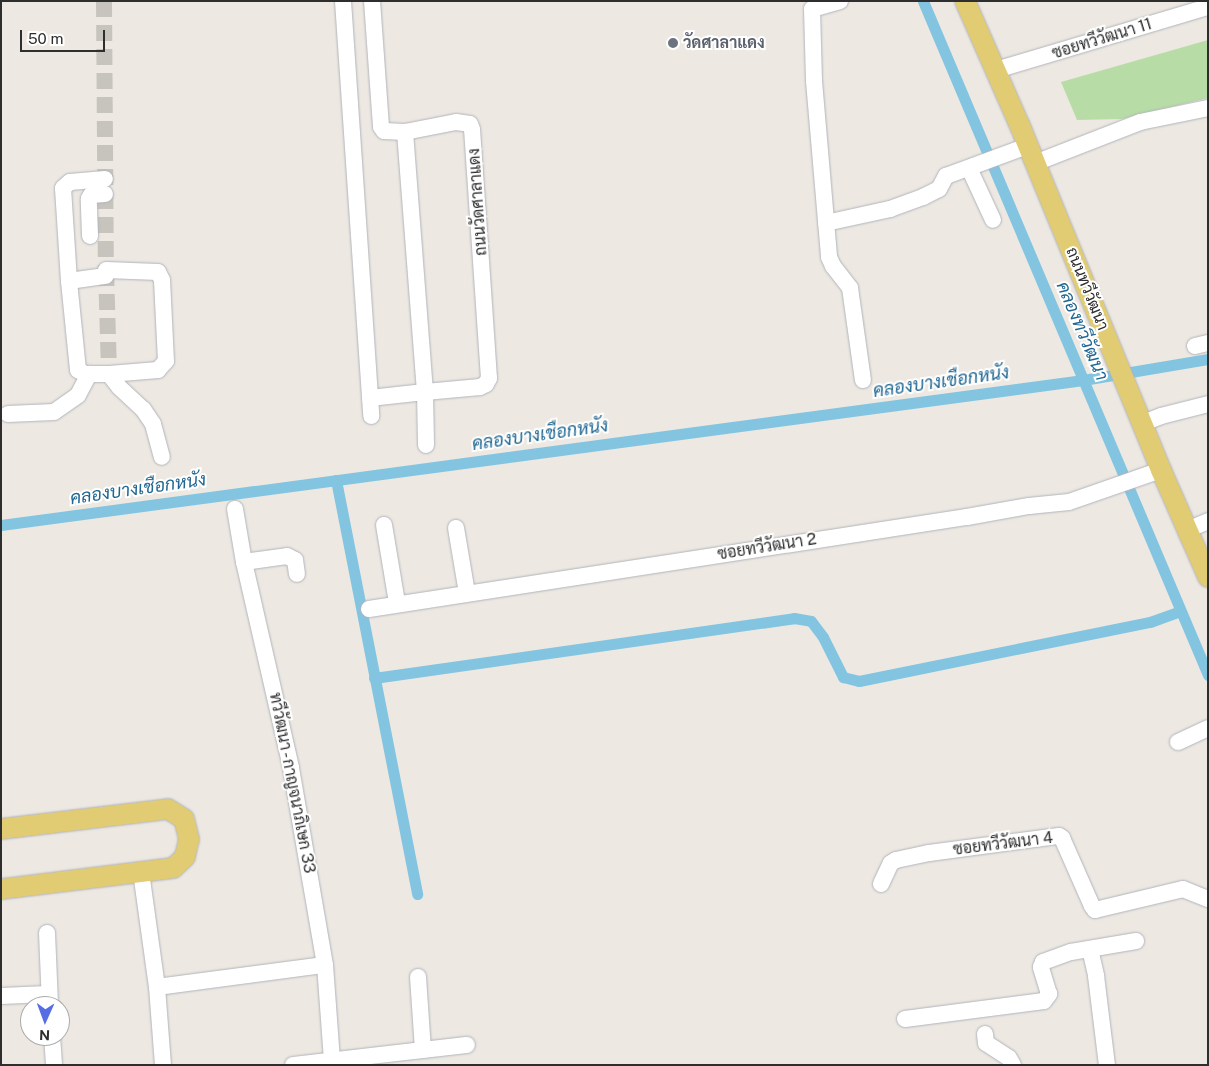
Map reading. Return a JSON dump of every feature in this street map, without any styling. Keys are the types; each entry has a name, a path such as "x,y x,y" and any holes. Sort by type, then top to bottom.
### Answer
{"main road":[{"name":"ถนนทวีวัฒนา","path":"965,1 996,70 1024,154 1118,362 1142,423 1152,474 1187,530 1208,577"},
{"path":"1,829 168,809 184,819 188,839 185,857 173,868 1,889"}],"street":[{"path":"343,1 371,416"},
{"name":"ถนนวัดศาลาแดง","path":"372,1 381,127 384,131 405,132 464,122 470,124 472,129 476,158 489,378 486,384 480,387 425,392"},
{"path":"840,1 812,10 813,73 829,258 850,288 863,380"},
{"name":"ซอยทวีวัฒนา 11","path":"996,70 1208,7"},
{"path":"350,92 379,91"},
{"path":"826,223 871,213 923,197 939,189 946,176 969,168 1140,122 1208,108"},
{"path":"405,132 425,392 426,445"},
{"path":"969,168 993,220"},
{"path":"69,281 106,273 158,272 162,280 166,351 164,365 158,370 109,374 88,374 78,370 76,366 69,281 63,188 70,182 105,186 91,195 89,199 90,236"},
{"path":"10,417 54,412 78,395 88,374"},
{"path":"109,374 114,383 143,409 153,424 162,457"},
{"path":"370,398 425,392"},
{"path":"1142,423 1208,404"},
{"name":"ซอยทวีวัฒนา 2","path":"369,609 397,603 1029,506 1069,502 1152,474"},
{"name":"ทวีวัฒนา - กาญจนาภิเษก 33","path":"235,509 244,562 291,768 325,965 332,1060"},
{"path":"1187,530 1208,521"},
{"path":"384,526 397,603"},
{"path":"456,528 467,593"},
{"path":"244,562 287,556 295,560 297,574"},
{"path":"1178,742 1205,729"},
{"name":"ซอยทวีวัฒนา 4","path":"881,884 891,863 896,860 929,853 1059,836 1062,838 1095,910 1183,889 1208,899"},
{"path":"141,872 157,988 163,1065"},
{"path":"47,933 49,996"},
{"path":"905,1019 1044,1001 1049,994 1041,968 1044,962 1072,952 1136,941"},
{"path":"1090,949 1096,976 1107,1065"},
{"path":"157,988 325,965"},
{"path":"418,977 423,1050"},
{"path":"1,996 20,998"},
{"path":"985,1034 986,1043 1008,1058 1013,1065"},
{"path":"292,1065 467,1045"},
{"path":"53,1046 54,1065"}],"green space":[{"path":"1208,40 1208,98 1122,119 1077,120 1061,82"}],"waterway":[{"name":"คลองทวีวัฒนา","path":"923,1 1208,675"},
{"name":"คลองบางเชือกหนัง","path":"1,525 1083,380 1208,359"},
{"path":"336,480 417,894"},
{"path":"374,678 794,618 811,621 823,637 843,677 859,681 1150,622 1180,611"}],"tunnel":[{"path":"104,1 106,270 109,374"}],"place":[{"name":"วัดศาลาแดง","path":"673,43"}]}
